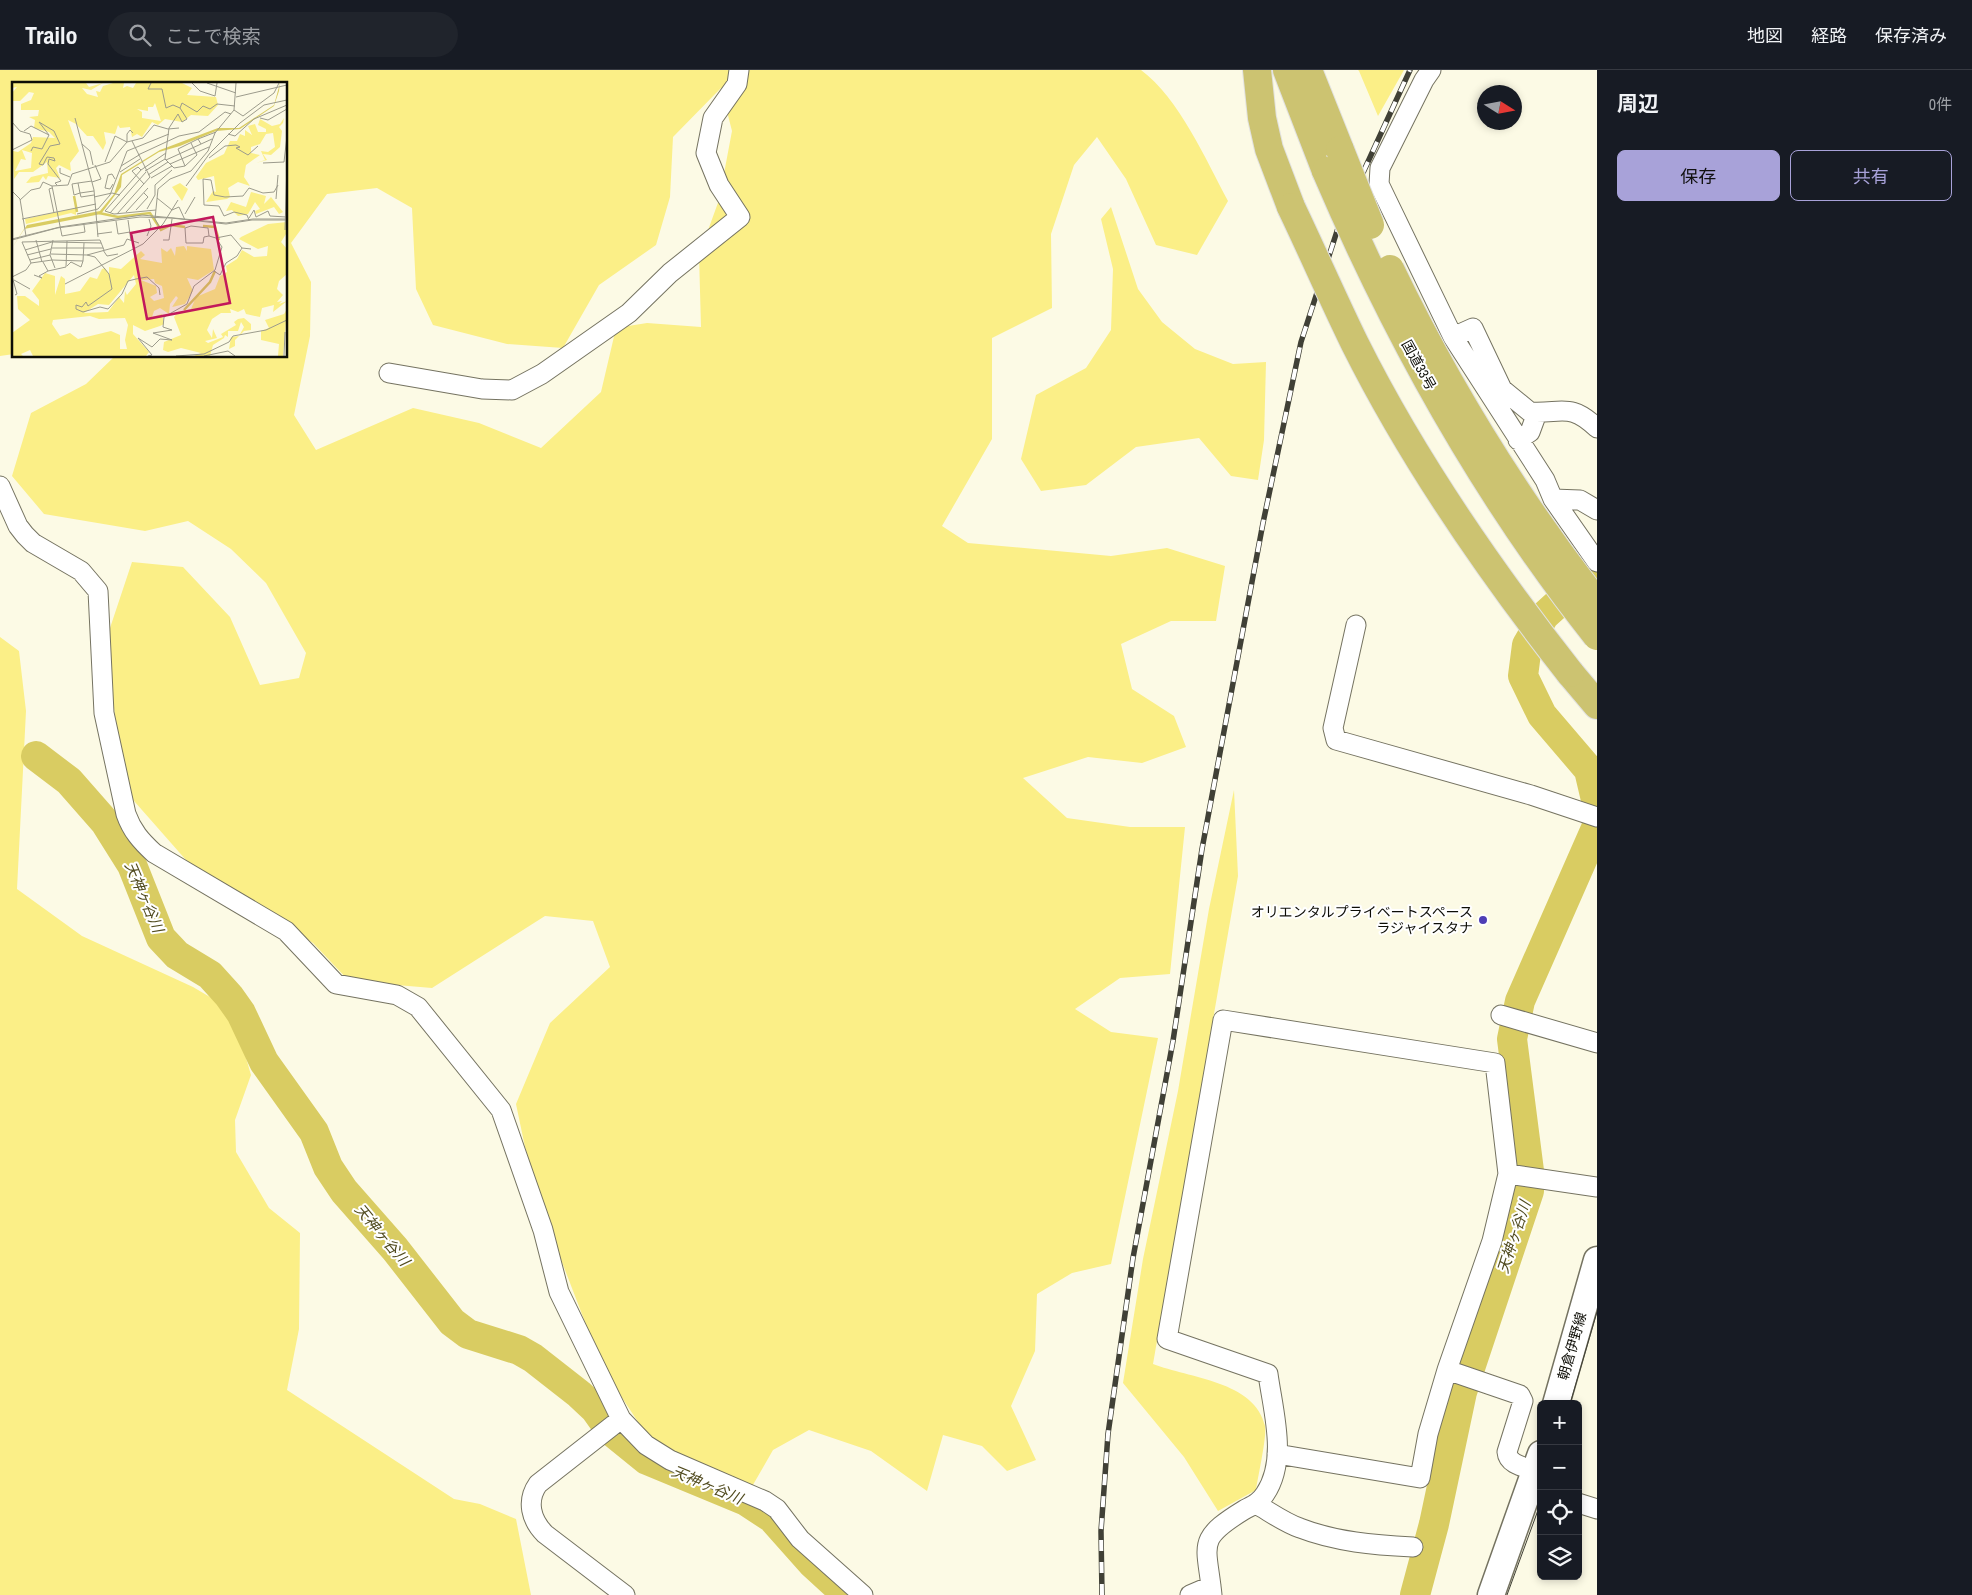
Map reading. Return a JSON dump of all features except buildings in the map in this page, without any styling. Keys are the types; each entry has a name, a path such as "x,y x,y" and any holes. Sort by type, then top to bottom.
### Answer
{"highway":[{"path":"1257,70 1262,118 1269,149 1291,207 1356,345 1415,451 1465,532 1570,674 1597,705"},
{"name":"国道33号","path":"1287,70 1333,160 1360,250 1396,325 1470,454 1513,521 1597,636"},
{"path":"1308,70 1333,160 1376,238 1403,296 1461,404 1554,546 1597,603"}],"main road":[{"name":"朝倉伊野線","path":"1557,1400 1597,1260"},
{"path":"1491,1595 1537,1476"}],"street":[{"path":"389,373 482,390 512,390 542,374 629,313 670,273 740,217 719,186 706,153 713,118 737,84 740,70"},
{"path":"1431,70 1424,80 1380,168 1379,184 1453,337 1545,480 1553,499 1597,562"},
{"path":"1453,337 1472,328 1502,389 1530,412 1572,411 1584,415 1597,428"},
{"path":"1518,440 1530,432 1537,413"},
{"path":"0,486 18,526 25,535 33,543 81,571 98,591 104,713 131,828 154,853 286,931 336,984 397,994 418,1007 433,1023 501,1110 543,1230 560,1292 613,1425 670,1460 765,1501 776,1509 800,1539 863,1595"},
{"path":"1553,499 1580,500 1597,510"},
{"path":"1356,624 1332,728 1336,740 1579,810 1597,817"},
{"path":"1503,1016 1597,1043"},
{"path":"1190,1595 1211,1589 1206,1552 1208,1542 1222,1523 1256,1504 1266,1493 1277,1454 1268,1374 1167,1339 1223,1020 1495,1062 1512,1174 1450,1372 1428,1434 1420,1478 1277,1454"},
{"path":"1512,1174 1597,1188"},
{"path":"1450,1372 1520,1395 1522,1402 1507,1452 1507,1458 1537,1476"},
{"path":"613,1425 538,1484 533,1491 530,1501 532,1515 537,1527 625,1595"},
{"path":"1256,1504 1298,1528 1333,1538 1358,1543 1413,1547"},
{"path":"1582,1505 1597,1509"}],"shaded area":[{"path":"0,70 1141,70 1155,82 1179,113 1201,149 1228,201 1197,255 1156,245 1126,179 1097,137 1074,165 1051,234 1052,308 992,338 992,439 942,526 968,543 1111,556 1167,548 1225,566 1216,621 1171,621 1121,644 1132,689 1174,716 1186,747 1142,763 1088,757 1023,778 1067,818 1130,827 1185,827 1170,974 1120,978 1075,1009 1111,1032 1158,1038 1111,1264 1072,1273 1037,1294 1035,1351 1011,1406 1036,1460 1007,1471 982,1446 943,1435 927,1491 871,1451 809,1430 773,1450 750,1490 650,1440 603,1369 547,1223 525,1147 516,1104 550,1023 610,967 593,921 545,916 432,988 349,981 313,943 186,860 127,793 117,733 106,640 132,562 183,567 230,617 260,685 299,678 306,653 266,583 231,549 188,521 145,531 44,514 12,476 31,413 86,384 113,358 288,358 288,82 12,82 12,354 0,356","holes":["721,88 732,131 719,200 699,255 701,327 647,323 616,328 601,392 541,448 479,423 413,408 316,450 294,415 310,336 311,282 291,243 327,194 377,188 412,208 416,289 433,325 507,344 563,348 599,285 656,245 670,197 673,137"]},
{"path":"1404,70 1378,116 1359,71"},
{"path":"1111,207 1138,289 1162,322 1195,349 1233,364 1266,362 1264,440 1258,480 1231,476 1199,438 1136,447 1086,485 1041,491 1021,459 1036,395 1086,368 1111,330 1113,269 1101,219"},
{"path":"0,637 19,651 26,711 17,889 82,936 193,987 232,1010 251,1075 235,1120 236,1152 269,1208 300,1233 299,1329 287,1390 454,1499 480,1504 516,1519 531,1595 0,1595"},
{"path":"1234,790 1238,876 1153,1364 1219,1383 1235,1390 1248,1399 1259,1411 1265,1431 1256,1490 1218,1511 1184,1457 1123,1383 1143,1259 1178,1091 1209,909"}],"waterway":[{"name":"天神ヶ谷川","path":"1597,568 1544,616 1527,645 1523,676 1542,715 1589,770 1597,804"},
{"name":"天神ヶ谷川","path":"36,756 69,781 105,822 132,865 161,938 177,955 210,975 229,996 241,1013 264,1062 314,1132 328,1167 344,1191 395,1249 452,1322 468,1334 519,1350 533,1358 579,1394 595,1409 610,1430 647,1460 746,1501 772,1518 813,1564 847,1595"},
{"name":"天神ヶ谷川","path":"1415,1595 1434,1524 1462,1392 1529,1191 1529,1171 1512,1039 1520,1001 1597,826"}],"tram line":[{"path":"1571,1400 1597,1312"},
{"path":"1507,1595 1537,1513"}],"railway":[{"path":"1102,1595 1101,1531 1108,1434 1133,1258 1173,1041 1202,849 1263,523 1301,342 1339,225 1410,70"}],"place":[{"name":"オリエンタルプライベートスペース ラジャイスタナ","path":"1483,920"}]}
